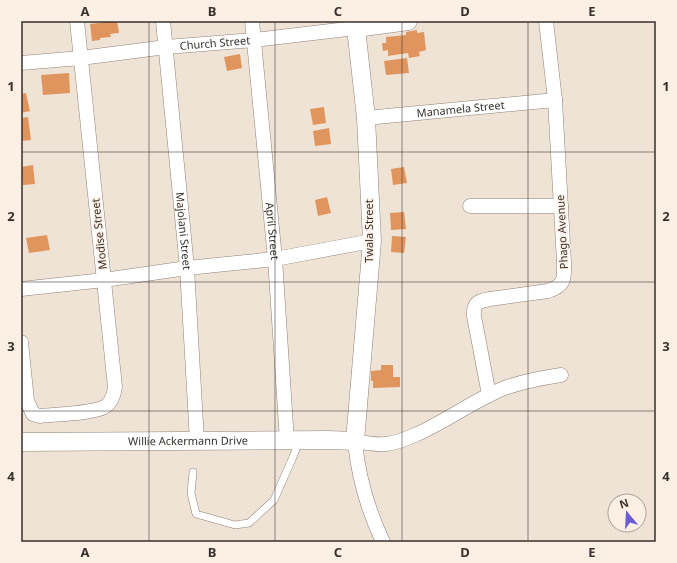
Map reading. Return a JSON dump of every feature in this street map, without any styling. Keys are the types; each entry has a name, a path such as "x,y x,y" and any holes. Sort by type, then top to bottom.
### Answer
{"street":[{"name":"Modise Street","path":"21,342 26,392 30,409 33,414 40,416 96,410 107,406 114,396 115,387 77,21"},
{"name":"Majolani Street","path":"163,21 187,268 197,441"},
{"name":"April Street","path":"252,21 293,441"},
{"name":"Church Street","path":"21,63 81,58 166,47 254,40 355,24 408,21"},
{"name":"Phago Avenue","path":"489,395 473,309 476,304 482,300 548,291 562,284 564,272 555,100 546,21"},
{"name":"Twala Street","path":"355,24 366,118 372,241 355,441"},
{"name":"Manamela Street","path":"366,118 555,100"},
{"path":"470,206 561,206"},
{"path":"21,289 104,280 187,268 276,259 372,241"},
{"path":"382,542 363,488 355,441 368,444 386,444 402,440 451,417 503,388 541,378 561,375"},
{"name":"Willie Ackermann Drive","path":"21,442 355,441"}],"lane":[{"path":"193,472 191,493 196,514 235,525 250,524 274,500 293,457 293,441"}],"building":[{"path":"117,21 119,33 110,34 111,37 100,38 100,40 92,41 90,24"},
{"path":"417,30 417,33 424,32 426,50 419,52 420,56 409,58 408,53 388,56 388,50 383,51 382,43 386,43 386,37 406,35 406,32"},
{"path":"240,54 242,68 227,71 224,57"},
{"path":"407,58 409,73 386,75 384,61"},
{"path":"69,73 70,93 43,95 41,75"},
{"path":"26,93 30,111 21,113 21,94"},
{"path":"324,107 326,123 313,125 310,109"},
{"path":"28,117 31,140 22,141 21,118"},
{"path":"329,128 331,144 315,146 313,131"},
{"path":"33,165 35,184 23,185 21,167"},
{"path":"404,167 407,183 393,185 391,169"},
{"path":"327,197 331,213 318,216 315,200"},
{"path":"404,212 406,229 391,230 390,213"},
{"path":"47,235 50,250 29,253 26,238"},
{"path":"392,236 406,237 404,253 391,252"},
{"path":"381,365 393,365 393,377 400,377 400,387 373,388 371,371 381,370"}]}
